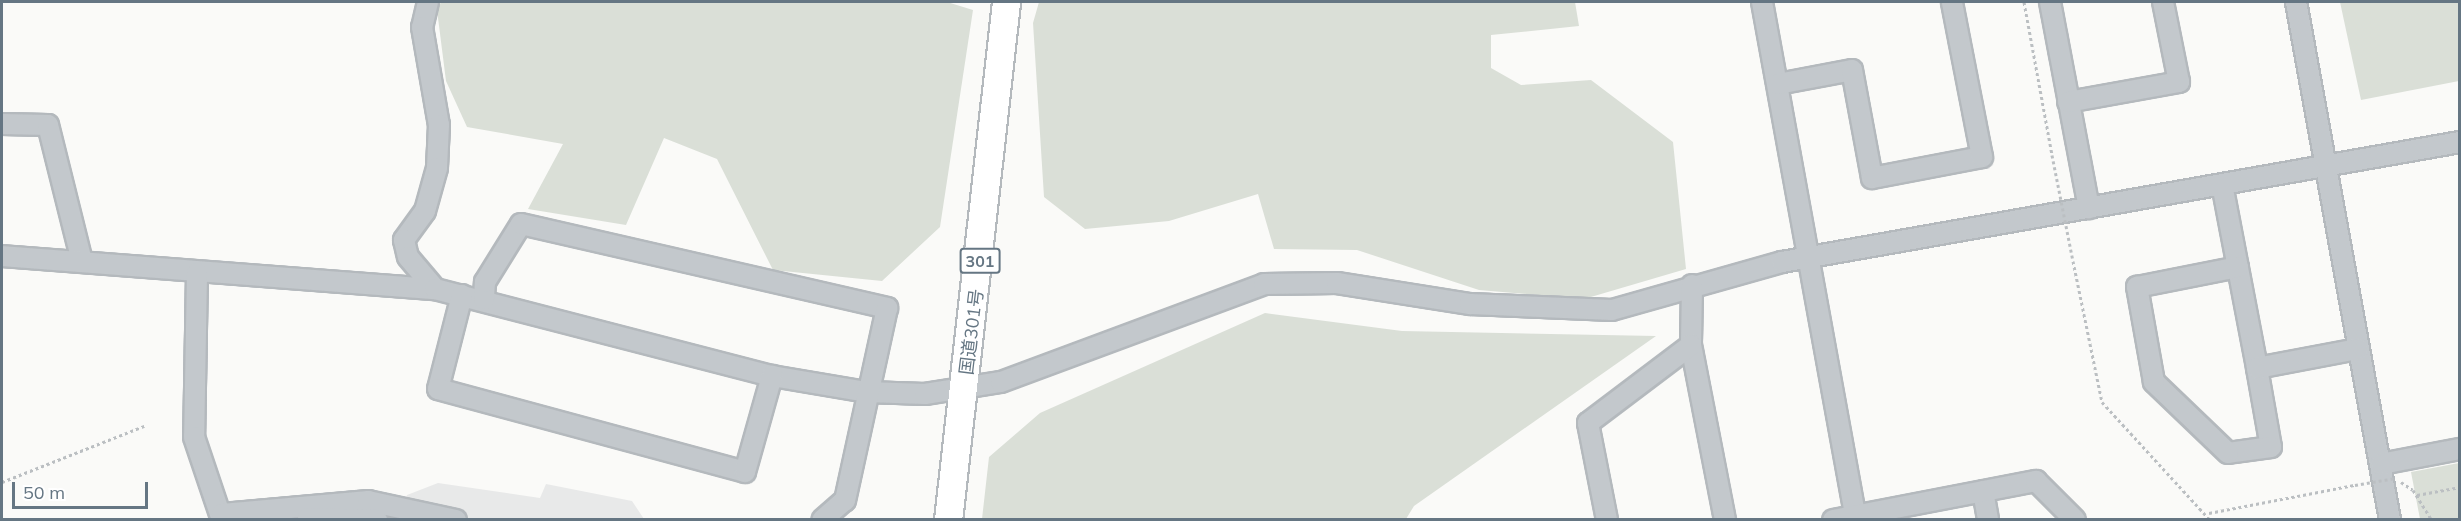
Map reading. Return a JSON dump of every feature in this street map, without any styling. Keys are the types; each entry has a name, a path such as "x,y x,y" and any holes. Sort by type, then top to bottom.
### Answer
{"highway":[{"name":"国道301号","path":"948,519 965,389 1006,2"}],"street":[{"path":"428,2 422,27 439,125 437,168 425,211 404,240 408,257 435,289"},
{"path":"1762,2 1779,84 1855,518"},
{"path":"1779,84 1852,70 1872,178 1982,157 1952,2"},
{"path":"2050,2 2089,207"},
{"path":"2068,102 2179,82 2163,2"},
{"path":"2296,2 2390,519"},
{"path":"2,124 48,125 82,261"},
{"path":"2,256 82,261 197,273 435,289 484,299 772,376 867,392 965,389 1080,355 1264,284 1337,283 1470,304 1585,313 1612,310 1692,285 1809,257 2460,142"},
{"path":"2222,184 2258,368 2271,447 2228,453 2154,382 2137,286 2238,267"},
{"path":"484,299 485,282 521,224 887,308 845,500 822,519"},
{"path":"197,273 194,437 222,517 275,508 369,501 456,519"},
{"path":"1692,285 1691,345 1725,519"},
{"path":"462,295 438,389 745,472 772,376"},
{"path":"1607,519 1588,423 1691,345"},
{"path":"2258,368 2358,349"},
{"path":"2381,464 2460,449"},
{"path":"1833,519 1855,518 2036,480 2075,519"},
{"path":"1983,491 1988,519"},
{"path":"275,508 300,519 377,519"}],"path":[{"path":"2024,2 2102,402 2209,513 2210,519"},
{"path":"2,482 144,426"},
{"path":"2209,513 2395,478 2416,495 2432,519"},
{"path":"2416,495 2460,488"}],"shaded area":[{"path":"441,2 947,2 973,10 940,227 882,281 773,270 717,159 664,138 626,225 528,209 563,144 467,127 446,81 437,10"},
{"path":"1039,2 1575,2 1579,26 1491,35 1491,68 1521,85 1591,80 1673,142 1686,269 1584,299 1479,290 1357,250 1274,249 1258,194 1169,221 1085,229 1044,197 1033,23"},
{"path":"2340,2 2459,2 2459,81 2361,100"},
{"path":"1265,313 1402,331 1656,336 1414,506 1406,519 982,519 989,457 1040,413"},
{"path":"2459,463 2459,519 2420,519 2411,472"},
{"path":"438,483 540,498 546,484 632,501 644,519 398,520 407,495"}]}
